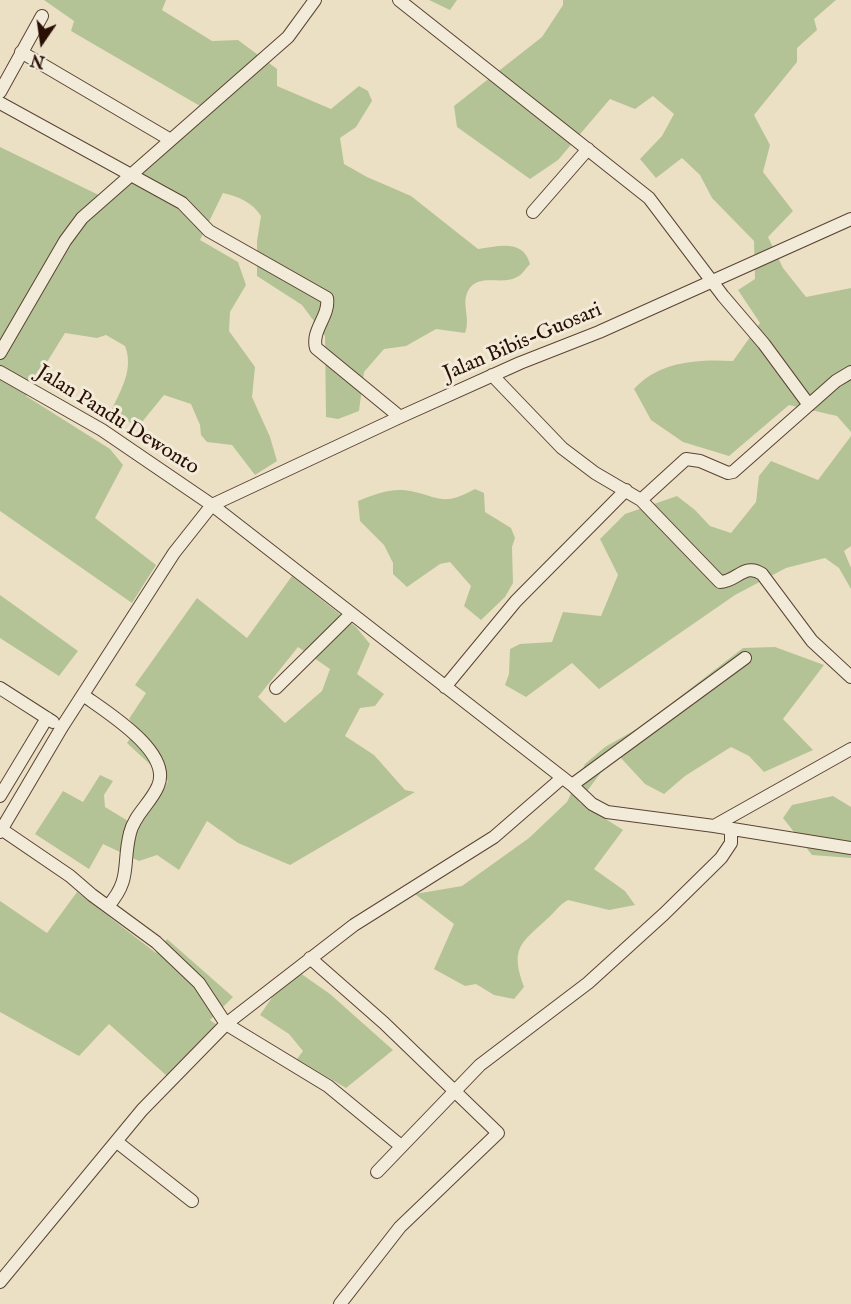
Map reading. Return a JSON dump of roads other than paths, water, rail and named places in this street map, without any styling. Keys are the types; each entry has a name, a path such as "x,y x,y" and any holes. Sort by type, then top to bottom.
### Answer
{"street":[{"path":"0,353 74,228 169,139 288,37 315,0"},
{"path":"399,0 649,198 809,405"},
{"path":"0,92 42,16"},
{"path":"21,52 169,139"},
{"path":"0,103 190,209 198,223 209,231 327,298 328,309 315,338 316,348 400,417"},
{"path":"534,212 588,149"},
{"name":"Jalan Bibis-Guosari","path":"212,505 492,375 599,332 851,219"},
{"name":"Jalan Pandu Dewonto","path":"0,372 102,430 212,505 562,778 592,804 606,812 637,818 714,826 851,848"},
{"path":"642,500 686,459 700,461 728,473 733,472 836,381 851,372"},
{"path":"492,375 562,448 595,473 642,500 720,582 729,581 744,571 754,570 762,574 812,641 851,677"},
{"path":"445,687 516,601 626,490"},
{"path":"212,505 174,553 62,727 1,831 70,876 181,965 199,983 226,1023 328,1086 401,1146"},
{"path":"276,688 351,614"},
{"path":"572,786 745,658"},
{"path":"0,688 62,727"},
{"path":"83,695 125,724 154,757 160,772 158,786 129,834 128,862 123,886 108,906"},
{"path":"0,795 47,718"},
{"path":"714,826 851,749"},
{"path":"0,1282 142,1110 226,1023 354,925 494,837 562,778"},
{"path":"377,1172 480,1065 588,983 664,914 721,858 731,843 731,829"},
{"path":"310,958 384,1023 498,1132 400,1227 340,1304"},
{"path":"117,1142 192,1201"}]}
